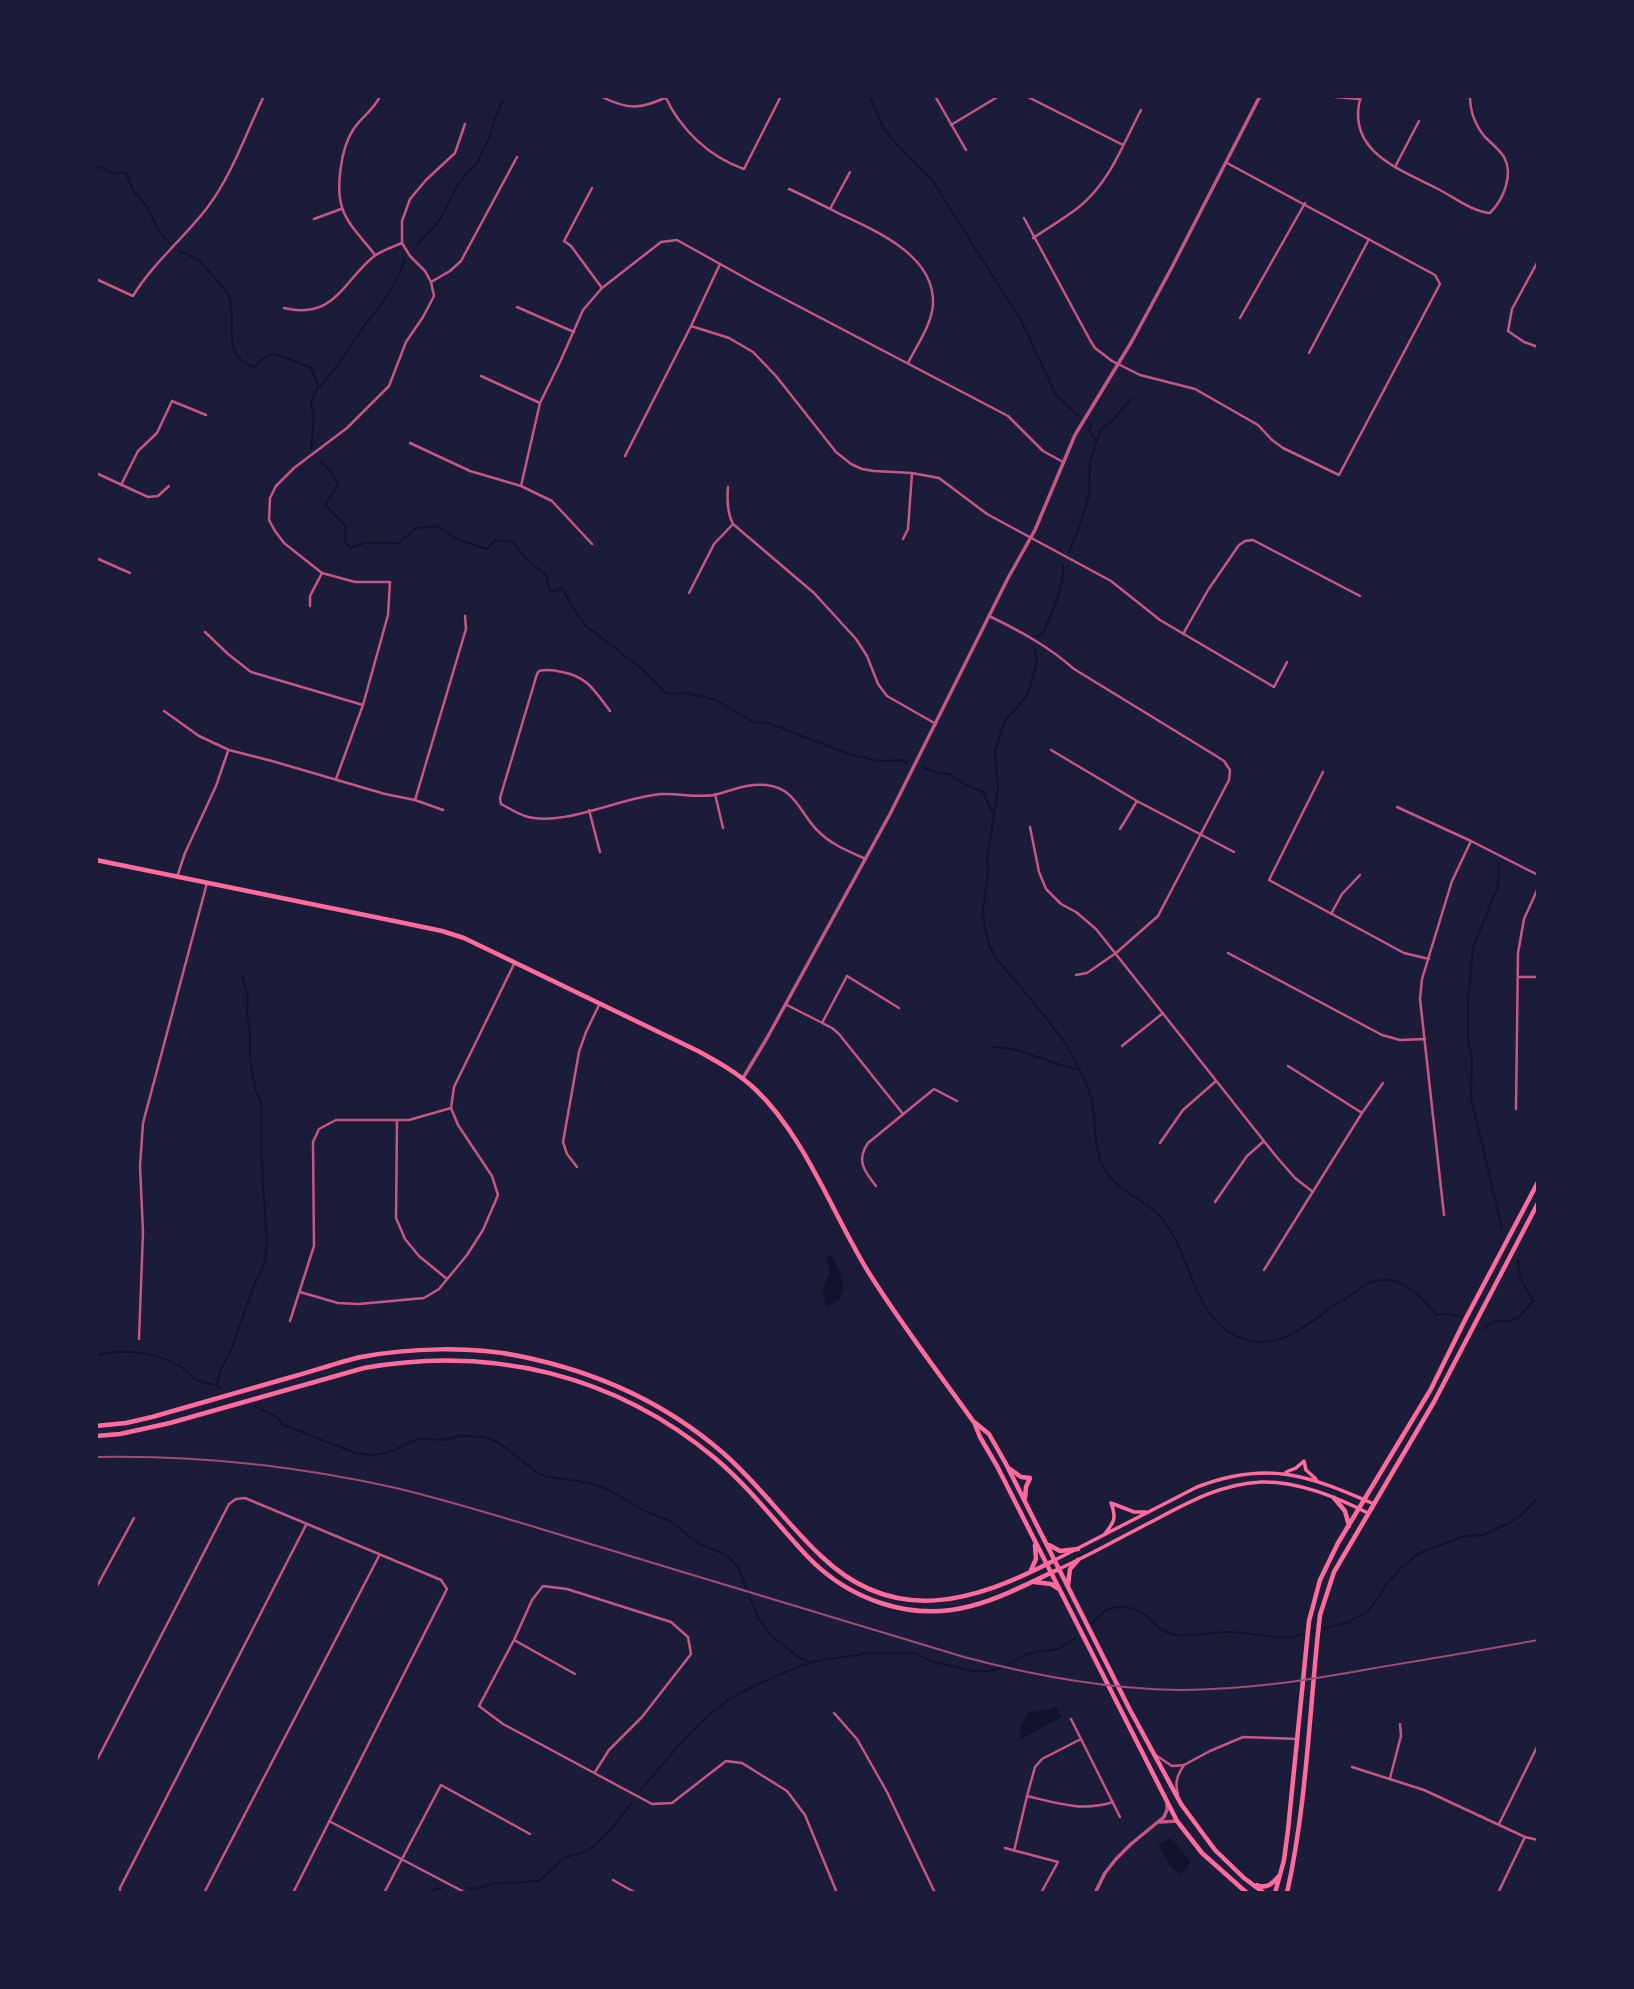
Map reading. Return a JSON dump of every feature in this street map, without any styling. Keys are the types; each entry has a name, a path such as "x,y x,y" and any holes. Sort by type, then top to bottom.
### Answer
{"main road":[{"path":"96,860 442,931 464,938 698,1051 743,1078 767,1101 787,1126 869,1272 974,1421 989,1434 1151,1751 1181,1804 1210,1845 1264,1893"},
{"path":"1275,1893 1288,1830 1307,1638 1314,1601 1324,1570 1431,1389 1538,1182"},
{"path":"1287,1893 1302,1804 1318,1633 1334,1572 1434,1402 1537,1206"},
{"path":"96,1426 152,1417 361,1357 460,1349 516,1355 590,1376 678,1418 754,1482 820,1555 841,1574 887,1595 929,1602 966,1597 989,1590 1078,1549 1197,1487 1240,1474 1284,1473 1318,1481 1374,1504"},
{"path":"96,1436 120,1434 170,1423 364,1367 432,1360 512,1365 567,1378 626,1401 673,1427 716,1460 753,1494 807,1556 840,1584 872,1601 907,1610 942,1611 972,1606 1030,1583 1202,1496 1231,1486 1280,1483 1315,1490 1368,1513"},
{"path":"673,1427 678,1418"},
{"path":"974,1421 979,1437 997,1466 1177,1821 1202,1853 1247,1893"},
{"path":"1284,1473 1304,1461 1307,1471 1318,1481"},
{"path":"1006,1464 1021,1477 1030,1478 1024,1495 1025,1502"},
{"path":"1334,1498 1345,1511 1349,1526"},
{"path":"1103,1536 1113,1523 1115,1514 1111,1503 1134,1512 1149,1512"},
{"path":"780,1525 787,1518"},
{"path":"1030,1572 1036,1559 1034,1541"},
{"path":"1046,1543 1060,1550 1078,1549"},
{"path":"1068,1586 1070,1569 1078,1560"},
{"path":"1030,1583 1045,1583 1059,1589"},
{"path":"907,1610 908,1600"},
{"path":"1250,1882 1264,1887 1280,1875"}],"street":[{"path":"96,279 130,296 135,293 141,282 209,206 264,96"},
{"path":"375,255 347,219 340,194 345,142 380,96"},
{"path":"600,96 618,105 634,108 666,97 679,120 695,139 710,151 744,169 781,96"},
{"path":"935,96 966,150"},
{"path":"951,125 999,96"},
{"path":"1026,96 1123,145"},
{"path":"743,1078 866,859 1008,578 1031,538 1079,428 1171,269 1259,96"},
{"path":"1324,96 1361,98 1358,111 1360,129 1364,139 1378,155 1395,167 1464,203 1490,213 1506,188 1506,162 1476,124 1470,108 1470,96"},
{"path":"1033,238 1080,206 1097,189 1113,167 1141,110"},
{"path":"1395,167 1419,121"},
{"path":"336,779 363,705 388,615 390,582 355,582 322,573 284,543 275,531 269,520 270,498 276,485 294,468 347,428 389,386 406,342 424,317 434,296 425,271 402,243 402,221 410,199 454,153 465,124"},
{"path":"431,282 461,261 517,157"},
{"path":"1024,218 1096,348 1103,355 1140,375 1195,389 1258,425 1283,448 1339,475 1440,284 1435,275 1226,162"},
{"path":"830,209 850,172"},
{"path":"592,188 564,241 602,288"},
{"path":"789,188 884,236 914,259 926,276 933,294 931,316 908,364"},
{"path":"1240,318 1306,203"},
{"path":"314,219 342,208"},
{"path":"1309,353 1369,239"},
{"path":"522,486 540,403 583,310 602,288 661,242 677,240 1008,415 1042,451 1063,462"},
{"path":"284,309 310,310 325,305 339,295 375,255 402,243"},
{"path":"1538,261 1512,309 1508,331 1524,342 1538,347"},
{"path":"625,456 720,264"},
{"path":"517,307 574,332"},
{"path":"691,326 729,338 753,352 776,376 836,452 850,464 874,471 912,472 939,478 973,505 1111,581 1160,620 1274,687 1287,662"},
{"path":"481,376 540,403"},
{"path":"121,485 138,451 157,433 172,401 206,415"},
{"path":"411,443 470,471 522,486 552,501 592,544"},
{"path":"903,539 910,517 912,472"},
{"path":"96,473 148,497 158,496 169,486"},
{"path":"728,487 727,499 733,524 814,593 856,639 867,656 878,684 887,696 936,724"},
{"path":"689,593 714,544 733,524"},
{"path":"1183,634 1208,590 1239,545 1245,541 1253,540 1360,596"},
{"path":"96,558 130,573"},
{"path":"310,606 310,596 322,573"},
{"path":"415,800 466,629 466,616"},
{"path":"989,616 1057,654 1074,669 1224,761 1230,770 1229,780 1158,916 1116,953 1087,973 1076,975"},
{"path":"205,632 251,672 363,705"},
{"path":"610,711 587,681 555,670 539,671 500,798 501,804 526,816 543,819 659,794 697,797 745,786 766,785 787,792 827,839 866,859"},
{"path":"164,711 199,736 229,750 443,810"},
{"path":"177,877 229,750"},
{"path":"1051,750 1138,801 1234,852"},
{"path":"1323,772 1269,880 1404,953 1429,959"},
{"path":"715,794 723,828"},
{"path":"1120,829 1138,801"},
{"path":"1397,807 1538,875"},
{"path":"589,810 600,852"},
{"path":"1030,827 1039,872 1046,889 1061,904 1086,920 1116,953 1264,1141 1295,1178 1313,1192"},
{"path":"1444,1215 1420,999 1423,979 1452,881 1471,841"},
{"path":"1331,914 1342,894 1360,875"},
{"path":"139,1339 143,1232 140,1166 143,1123 207,883"},
{"path":"1516,1109 1518,953 1524,919 1538,888"},
{"path":"1228,953 1382,1035 1400,1040 1425,1039"},
{"path":"300,1293 338,1303 359,1304 424,1298 439,1290 467,1255 483,1230 498,1195 492,1176 458,1125 452,1108 454,1087 515,961"},
{"path":"822,1023 847,976 899,1008"},
{"path":"1518,977 1538,977"},
{"path":"577,1167 563,1142 579,1052 600,1003"},
{"path":"785,1004 839,1034 903,1114"},
{"path":"1122,1046 1163,1013"},
{"path":"1288,1066 1362,1113"},
{"path":"1160,1143 1183,1110 1216,1081"},
{"path":"1264,1270 1383,1083"},
{"path":"876,1186 864,1170 862,1160 868,1143 934,1089 957,1101"},
{"path":"290,1321 314,1246 313,1142 319,1129 336,1120 409,1120 452,1108"},
{"path":"397,1120 396,1218 412,1248 447,1279"},
{"path":"1215,1202 1241,1163 1264,1141"},
{"path":"1527,1202 1537,1206"},
{"path":"96,1762 229,1503 236,1499 245,1498 441,1580 447,1589 293,1893"},
{"path":"96,1588 134,1518"},
{"path":"120,1893 126,1876 306,1525"},
{"path":"204,1893 379,1556"},
{"path":"596,1773 608,1750 642,1717 691,1654 688,1637 671,1622 567,1589 543,1586 532,1600 479,1706 503,1724 652,1804 672,1803 726,1761 742,1763 788,1791 804,1815 837,1893"},
{"path":"514,1640 575,1674"},
{"path":"834,1713 857,1739 887,1792 935,1893"},
{"path":"1071,1719 1120,1817"},
{"path":"1390,1778 1401,1736 1400,1724"},
{"path":"1181,1804 1176,1783 1179,1772 1185,1765 1210,1751 1243,1738 1298,1740"},
{"path":"1014,1851 1035,1767 1042,1759 1081,1739"},
{"path":"1499,1824 1538,1745"},
{"path":"1151,1751 1172,1766 1185,1765"},
{"path":"1352,1767 1424,1790 1525,1837 1538,1840"},
{"path":"384,1893 441,1785 530,1834"},
{"path":"1027,1796 1087,1808 1113,1802"},
{"path":"1096,1893 1105,1873 1116,1859 1158,1823 1167,1810 1167,1802"},
{"path":"329,1821 466,1893"},
{"path":"1158,1823 1177,1821"},
{"path":"1498,1893 1525,1837"},
{"path":"1005,1849 1058,1862 1041,1893"},
{"path":"613,1880 636,1893"}],"shaded area":[{"path":"832,1255 841,1274 844,1290 839,1299 826,1306 822,1289 830,1272 826,1257"},
{"path":"1056,1707 1062,1717 1020,1739 1021,1726 1028,1713"},
{"path":"1171,1838 1191,1862 1181,1874 1171,1867 1158,1845"}],"waterway":[{"path":"869,96 890,137 932,180 1022,322 1056,395 1079,416"},
{"path":"417,245 439,221 457,185 478,161 503,100"},
{"path":"96,168 126,173 133,190 145,204 161,234 171,244"},
{"path":"179,251 199,261 228,294 233,345 236,354 243,361 254,367 273,354 311,368 318,387 311,403 314,417 311,449"},
{"path":"319,387 387,296 405,259"},
{"path":"1069,552 1089,495 1090,462 1099,434 1131,399"},
{"path":"1088,422 1091,424 1089,431 1096,440"},
{"path":"320,461 338,484 325,505 346,526 345,542 351,548 365,543 399,543 416,528 438,526 456,539 487,549 496,540 513,542 526,559 546,575 550,592 563,589 585,625 642,669 667,694 687,693 716,700 753,722 771,724 849,754 879,761 902,760 907,764"},
{"path":"1038,637 1043,633 1057,599 1063,564"},
{"path":"1034,647 1037,662 1029,690 1007,718 995,753 998,789 987,860 984,924 995,956 1054,1028 1079,1068 1091,1097 1098,1153 1107,1173 1120,1187 1151,1208 1164,1221 1203,1303 1225,1329 1241,1338 1267,1342 1290,1335 1363,1286 1385,1280 1404,1285 1436,1314 1460,1317"},
{"path":"922,767 937,773 950,774 983,792 992,811"},
{"path":"1499,863 1498,886 1473,948 1468,1000 1468,1040 1472,1060 1471,1098 1502,1228"},
{"path":"217,1385 264,1264 267,1247 261,1100 256,1092 250,1060 248,996 242,976"},
{"path":"993,1047 1014,1050 1077,1069"},
{"path":"1518,1260 1520,1278 1533,1301"},
{"path":"1483,1329 1495,1321 1510,1321 1520,1316 1533,1301 1538,1300"},
{"path":"96,1356 127,1352 159,1357 183,1368 195,1379 220,1388"},
{"path":"255,1406 278,1418 282,1424 355,1453 387,1453 420,1438 442,1440 461,1436 484,1437 498,1442 539,1474 607,1489 649,1513 670,1521 698,1543 728,1556 738,1567 758,1618 767,1630 800,1658 810,1662 870,1653 914,1653 934,1662 973,1671 1001,1668"},
{"path":"1310,1632 1349,1622 1368,1611 1387,1583 1419,1553 1465,1536 1483,1535 1505,1525 1519,1517 1538,1498"},
{"path":"1091,1624 1108,1610 1124,1607 1140,1611 1162,1629 1175,1635 1239,1632 1286,1637 1305,1634"},
{"path":"1007,1665 1028,1654 1058,1649 1076,1637"},
{"path":"640,1791 684,1739 721,1705 753,1686 809,1663"},
{"path":"467,1888 539,1881 564,1858 595,1845 632,1803"},
{"path":"429,1893 441,1889"}],"railway":[{"path":"96,1457 209,1460 285,1468 396,1488 964,1657 1044,1676 1098,1684 1179,1690 1277,1684 1538,1640"}]}
